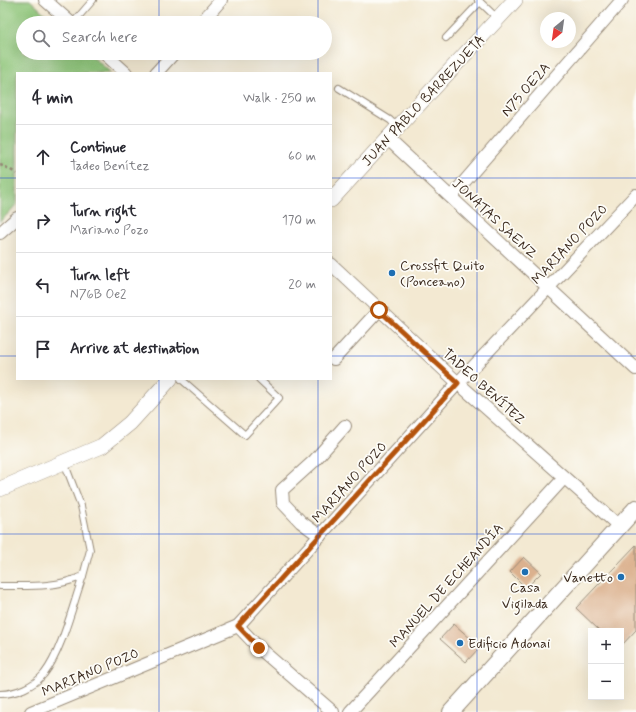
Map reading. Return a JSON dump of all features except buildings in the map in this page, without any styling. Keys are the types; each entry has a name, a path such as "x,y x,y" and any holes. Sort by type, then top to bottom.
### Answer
{"main road":[{"path":"451,712 636,508"}],"street":[{"path":"45,0 64,16"},
{"path":"207,16 221,0"},
{"name":"JUAN PABLO BARREZUETA","path":"332,199 514,0"},
{"name":"N75 OE2A","path":"451,197 622,0"},
{"path":"112,60 125,72"},
{"path":"157,72 168,60"},
{"name":"JONATAS SAENZ","path":"392,133 451,197 636,369"},
{"name":"MARIANO POZO","path":"31,712 238,626 458,383 636,195"},
{"path":"0,233 16,219"},
{"name":"TADEO BENÍTEZ","path":"332,265 458,383 619,526"},
{"path":"334,359 379,310"},
{"path":"0,489 102,446 117,435 169,380"},
{"path":"320,536 301,522 283,503 282,490 314,461 345,426"},
{"name":"MANUEL DE ECHEANDÍA","path":"350,712 564,478"},
{"path":"238,626 259,648 333,712"}],"lane":[{"path":"78,16 93,0"},
{"path":"446,38 479,1 498,18"},
{"path":"339,88 390,120 392,133"},
{"path":"182,380 245,434 278,398 260,380"},
{"path":"0,694 27,687 43,674 60,643 83,576 90,550 81,506 64,462"},
{"path":"0,586 29,587 66,583 83,576"}],"path":[{"path":"0,165 6,166 16,173"}],"green space":[{"path":"0,0 30,0 47,16 16,16 16,60 97,60 110,72 16,72 16,205 0,222"}],"place":[{"name":"Crossfit Quito (Ponceano)","path":"392,273"},
{"name":"Casa Vigilada","path":"525,572"},
{"name":"Vanetto","path":"621,577"},
{"name":"Edificio Adonai","path":"460,643"}],"route":[{"path":"259,648 238,626 458,383 379,310"}]}
